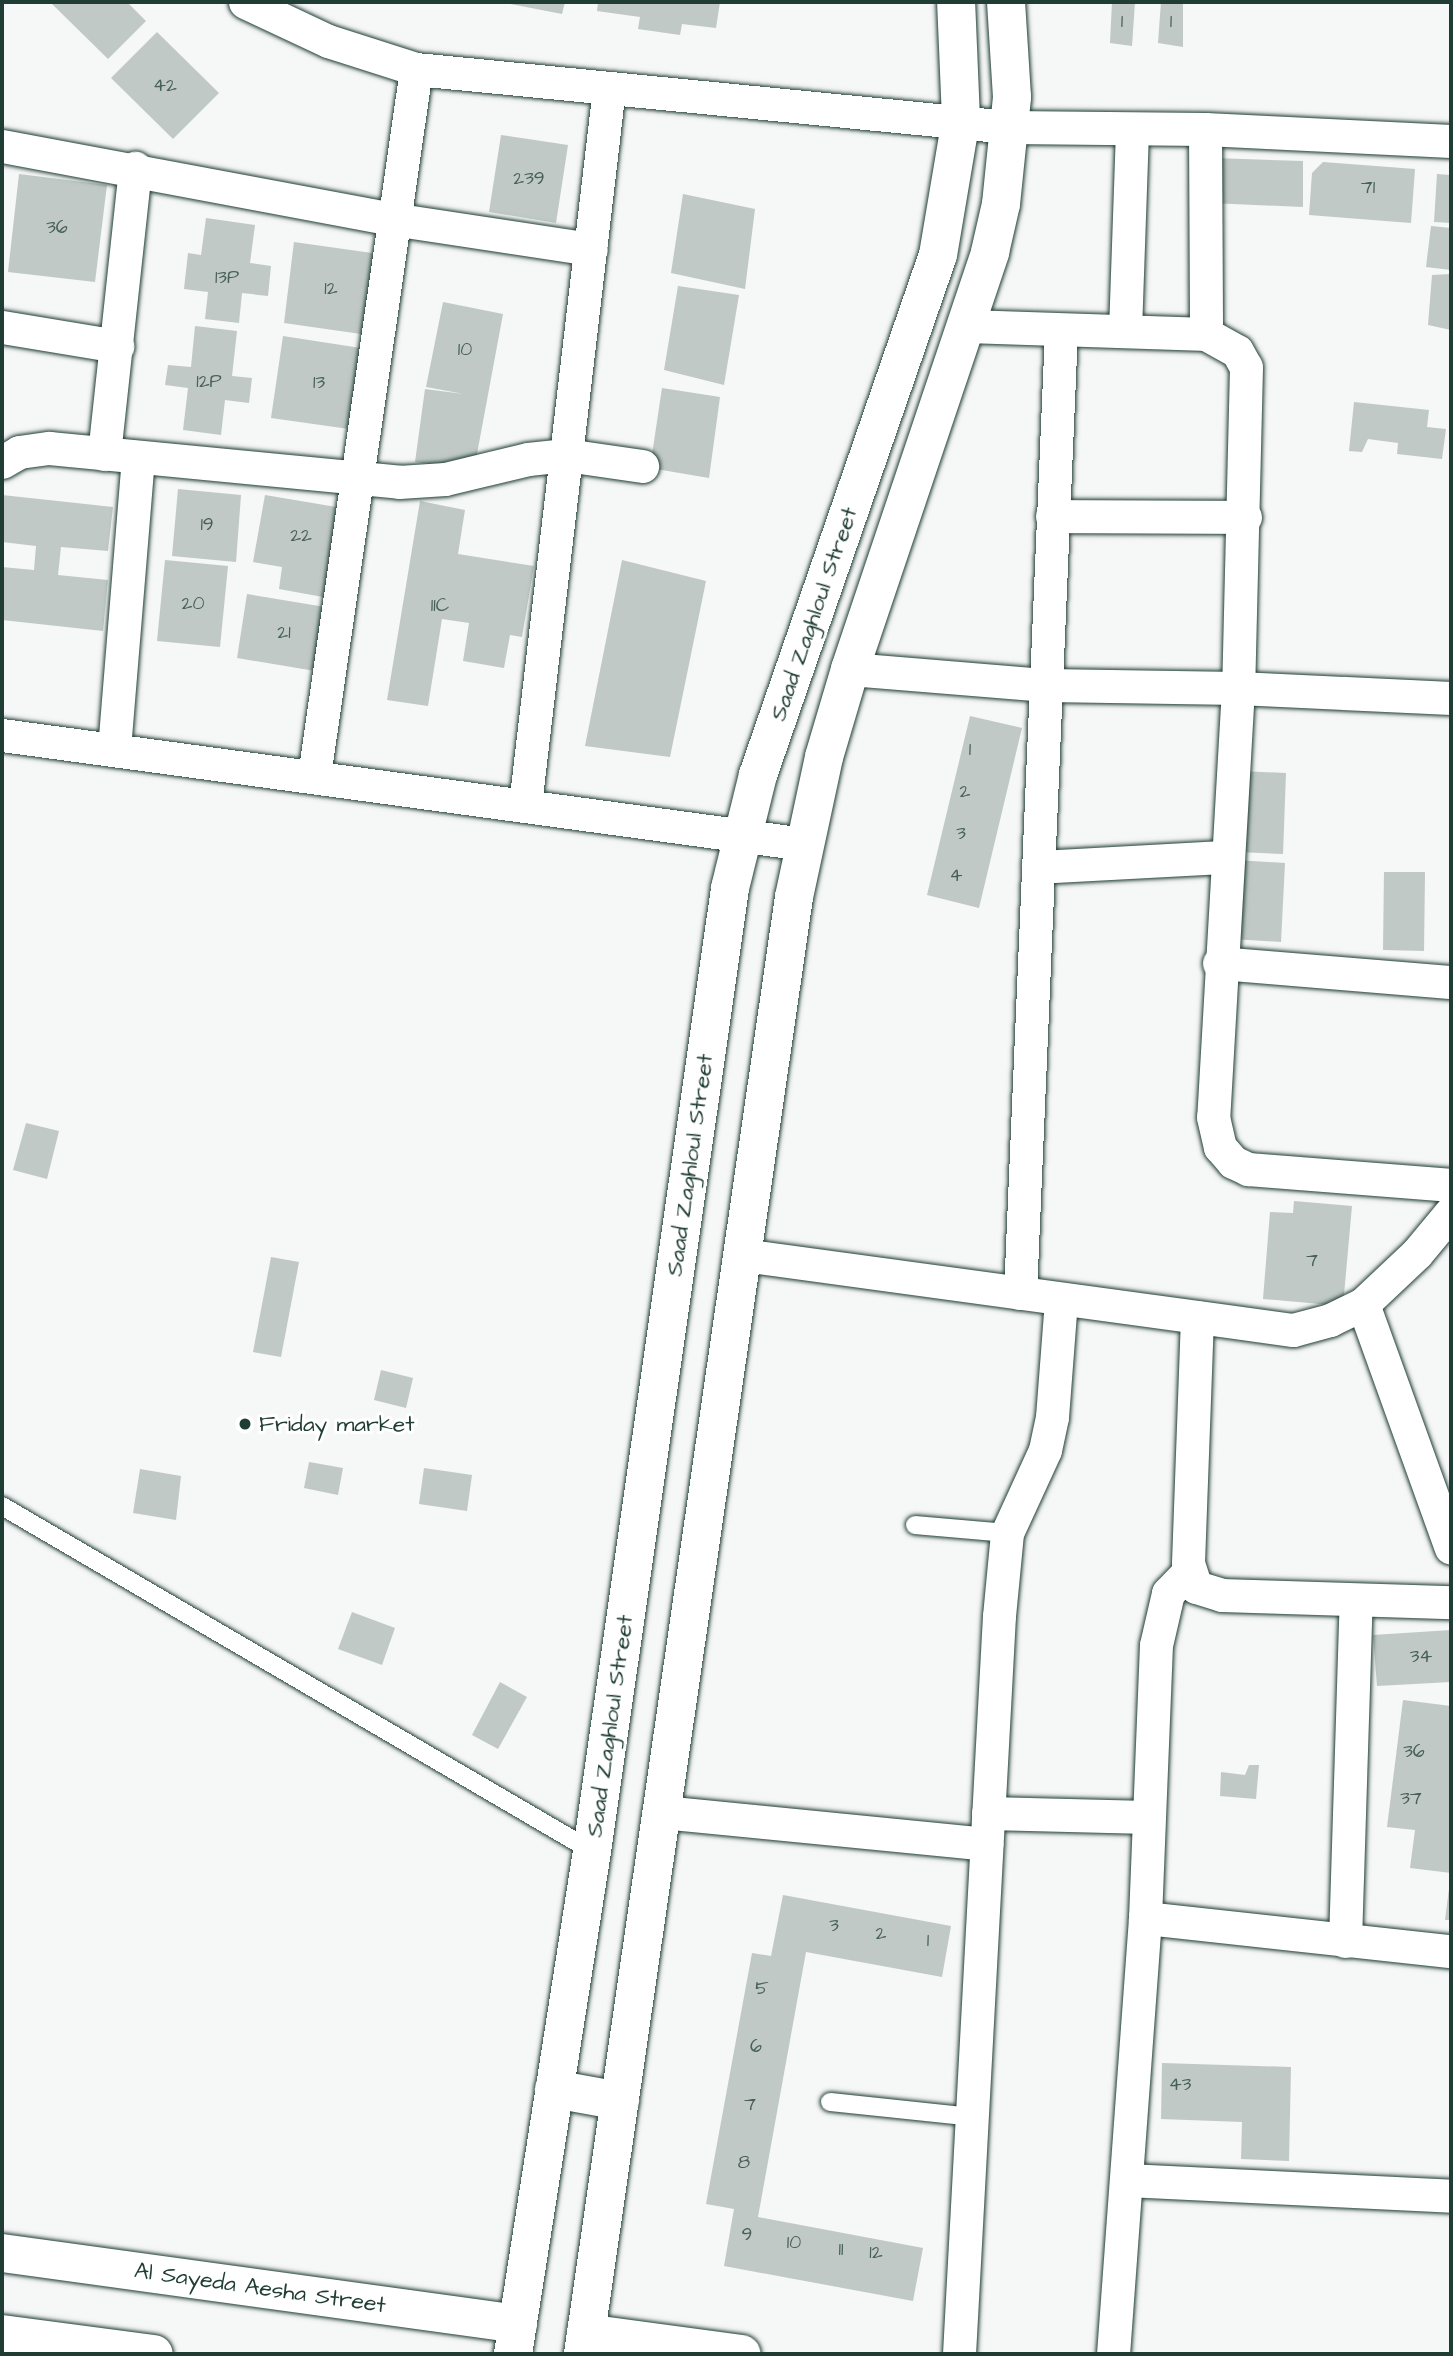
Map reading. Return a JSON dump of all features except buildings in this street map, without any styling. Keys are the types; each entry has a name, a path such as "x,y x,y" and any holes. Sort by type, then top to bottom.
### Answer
{"street":[{"path":"245,2 328,41 416,69 961,119 1009,127 1132,131 1205,129 1451,141"},
{"name":"Saad Zaghloul Street","path":"515,2339 592,1851 741,835 938,255 961,119 956,2"},
{"path":"731,2354 585,2344 804,844 850,669 968,326 1001,204 1009,127 1011,42 1006,2"},
{"path":"314,776 416,69"},
{"path":"526,805 609,88"},
{"path":"1205,129 1206,334"},
{"path":"1125,331 1132,131"},
{"path":"2,146 135,168 393,219 591,249"},
{"path":"104,454 135,168"},
{"path":"968,326 1206,334 1237,351 1246,367 1245,517 1238,688 1225,858 1213,1117 1220,1147 1233,1162 1248,1169 1451,1185"},
{"path":"2,327 117,346"},
{"path":"1020,1293 1060,330"},
{"path":"2,462 19,452 49,448 357,480 445,480 528,459 566,455 642,466"},
{"path":"114,750 138,457"},
{"path":"1052,516 1245,517"},
{"path":"850,669 1045,685 1238,688 1451,698"},
{"path":"2,734 804,844"},
{"path":"1038,867 1225,858"},
{"path":"1220,963 1451,982"},
{"path":"743,1255 1293,1330 1330,1320 1363,1304 1417,1253 1451,1212"},
{"path":"959,2354 987,1829 1007,1533 1045,1450 1052,1416 1061,1298"},
{"path":"1363,1304 1451,1548"},
{"path":"1197,1317 1188,1572 1196,1587 1211,1593 1451,1602"},
{"path":"1113,2354 1128,2180 1145,1918 1158,1619 1168,1593 1188,1572"},
{"path":"1345,1941 1356,1600"},
{"path":"662,1812 987,1829 1148,1817"},
{"path":"1145,1918 1451,1951"},
{"path":"554,2089 620,2101"},
{"path":"1128,2180 1451,2196"},
{"name":"Al Sayeda Aesha Street","path":"2,2253 515,2339"},
{"path":"2,2334 154,2354"}],"lane":[{"path":"2,1506 592,1851"},
{"path":"915,1525 1007,1533"},
{"path":"830,2102 972,2116"}],"place":[{"name":"Friday market","path":"245,1424"}]}
